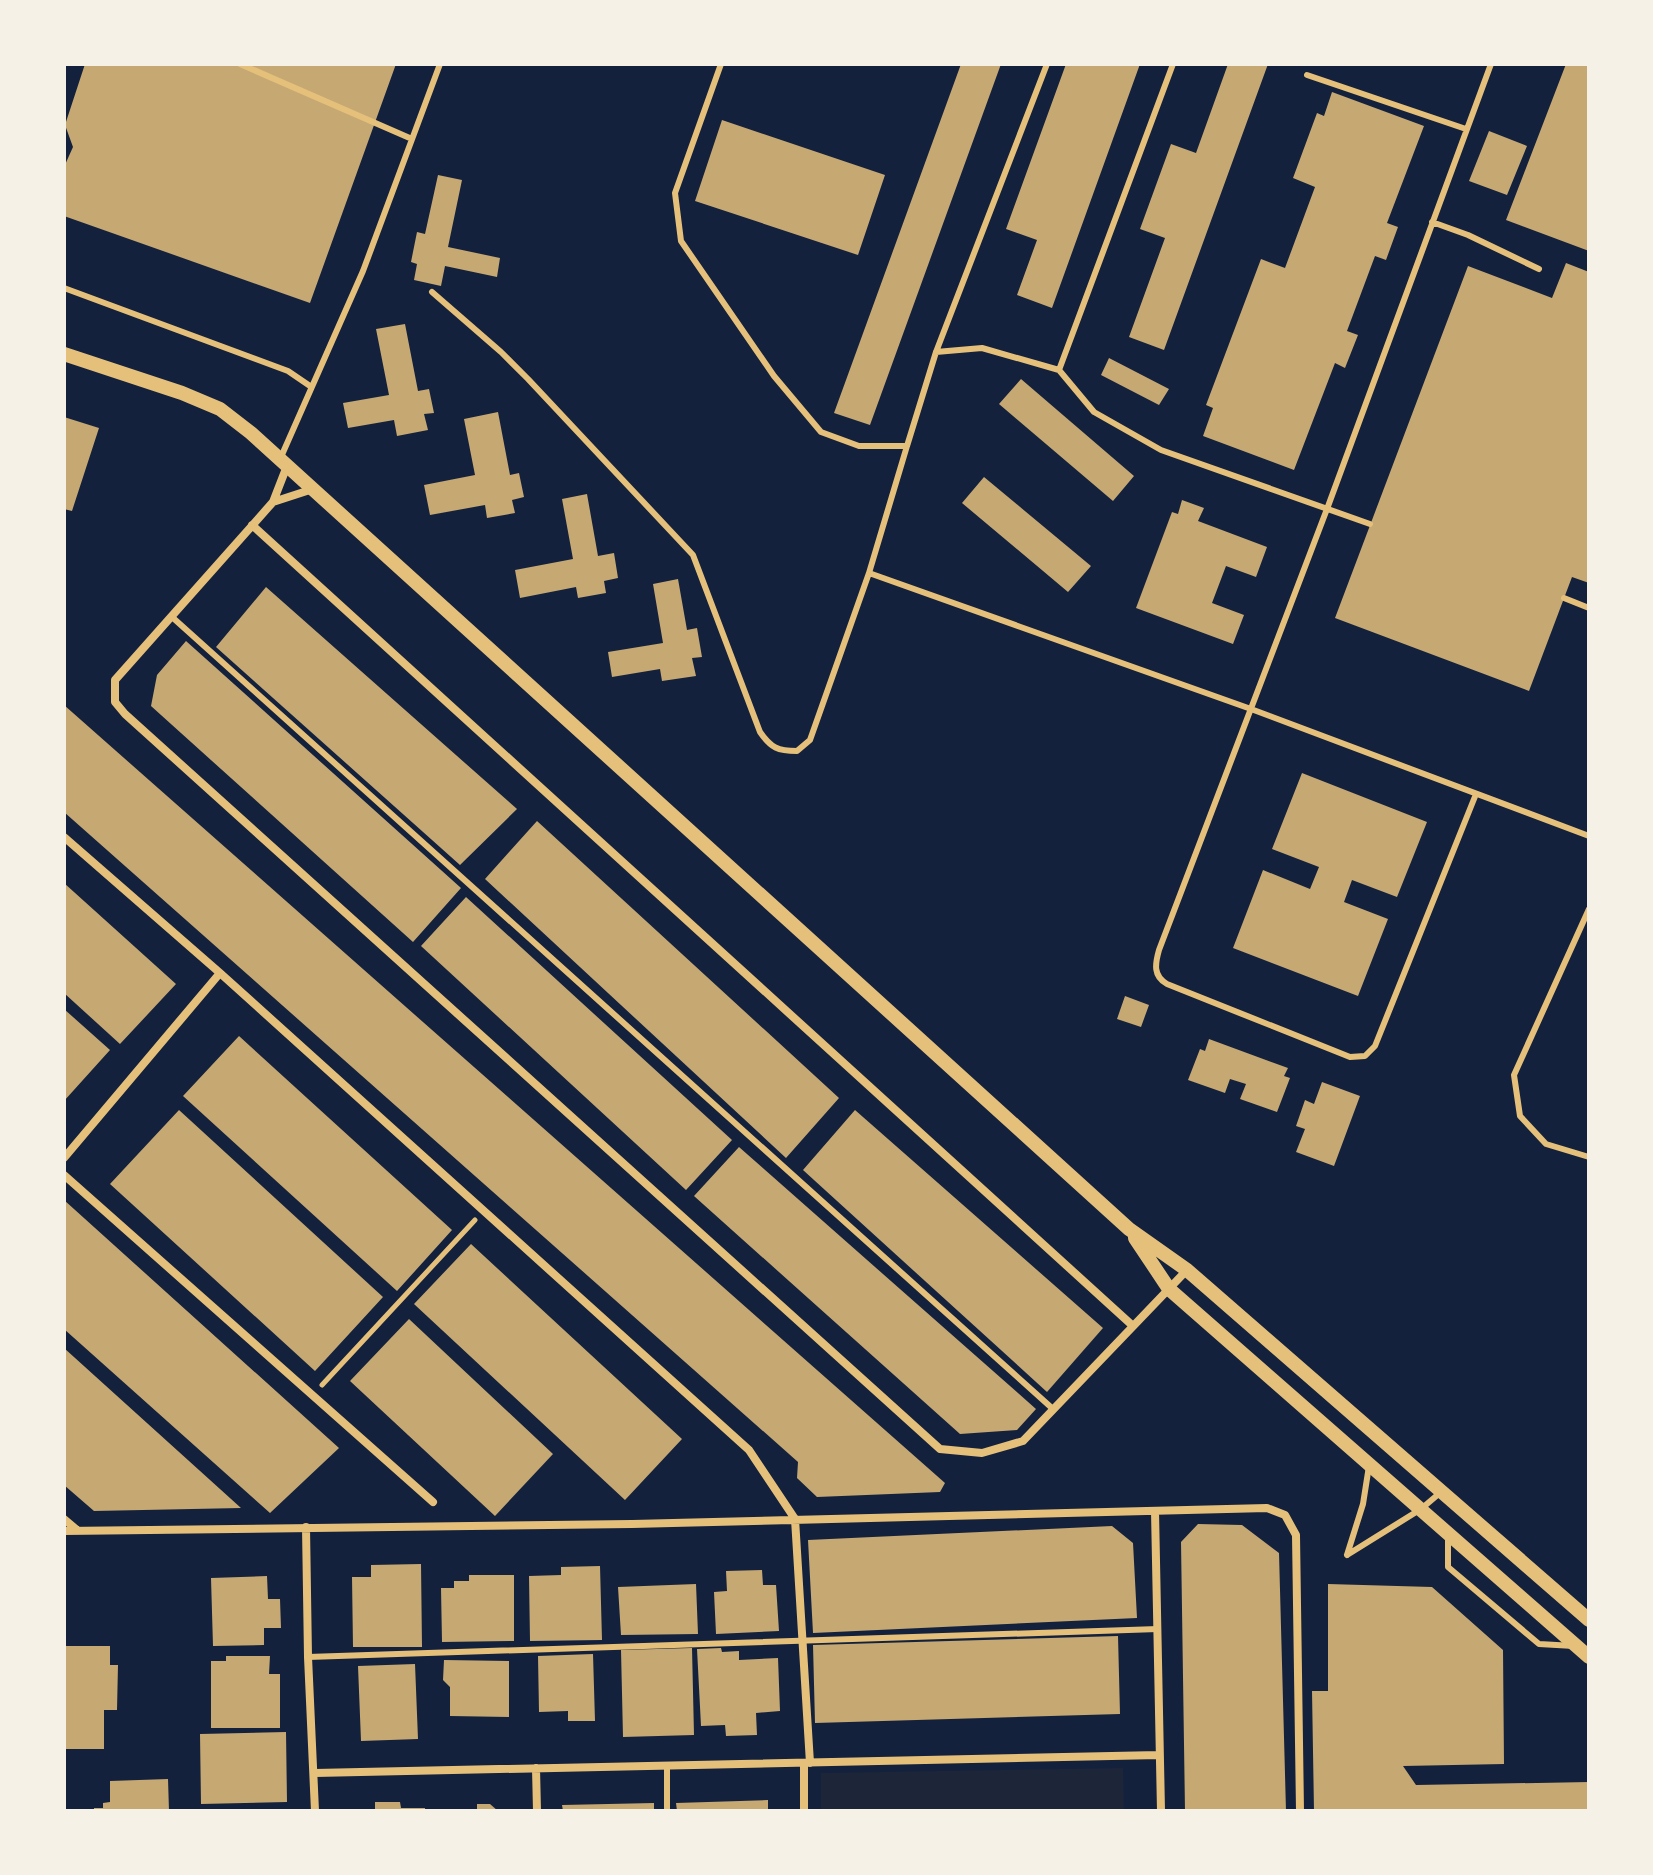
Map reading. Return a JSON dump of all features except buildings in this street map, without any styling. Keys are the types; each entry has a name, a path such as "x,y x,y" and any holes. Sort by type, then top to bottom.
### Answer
{"street":[{"path":"64,354 182,393 220,409 251,433 1129,1229 1187,1270 1589,1620"},
{"path":"283,463 273,502 115,680 115,702 916,1428 940,1449 982,1453 1023,1441 1187,1270"},
{"path":"273,502 313,489"},
{"path":"252,525 1133,1326"},
{"path":"64,837 220,973 744,1444 760,1464 795,1519 807,1763 804,1811"},
{"path":"64,1158 220,973"},
{"path":"64,1175 433,1502"},
{"path":"1129,1229 1169,1289 1583,1652"},
{"path":"64,1531 632,1524 1267,1508 1285,1515 1296,1535 1300,1811"},
{"path":"1155,1511 1161,1811"},
{"path":"64,1519 77,1530"},
{"path":"306,1527 315,1811"},
{"path":"315,1773 1159,1755"},
{"path":"536,1768 537,1811"}],"lane":[{"path":"240,64 412,139"},
{"path":"283,463 310,386 363,271 440,64"},
{"path":"721,64 675,193 681,241 774,376 821,432 859,446 907,446"},
{"path":"432,292 528,379 693,555 760,732 769,745 780,751 797,751 810,740 869,573 936,352 1047,64"},
{"path":"1059,370 1173,64"},
{"path":"1476,794 1375,1046 1365,1056 1350,1057 1167,984 1157,975 1155,968 1159,950 1327,509 1491,64"},
{"path":"1307,75 1466,129"},
{"path":"1432,222 1468,235 1539,269"},
{"path":"64,288 288,371 310,386"},
{"path":"936,352 982,348 1059,370 1094,412 1161,450 1370,524"},
{"path":"869,573 1251,709 1589,836"},
{"path":"1564,598 1589,608"},
{"path":"172,617 1053,1409"},
{"path":"1589,909 1514,1075 1520,1116 1546,1144 1589,1157"},
{"path":"1370,1464 1363,1504 1347,1555 1421,1509 1441,1492"},
{"path":"1448,1533 1448,1567 1539,1644 1583,1652"},
{"path":"308,1657 1158,1629"},
{"path":"667,1766 667,1811"}],"path":[{"path":"313,1395 484,1210"}],"shaded area":[{"path":"1123,1768 1124,1811 821,1811 821,1773"}]}
